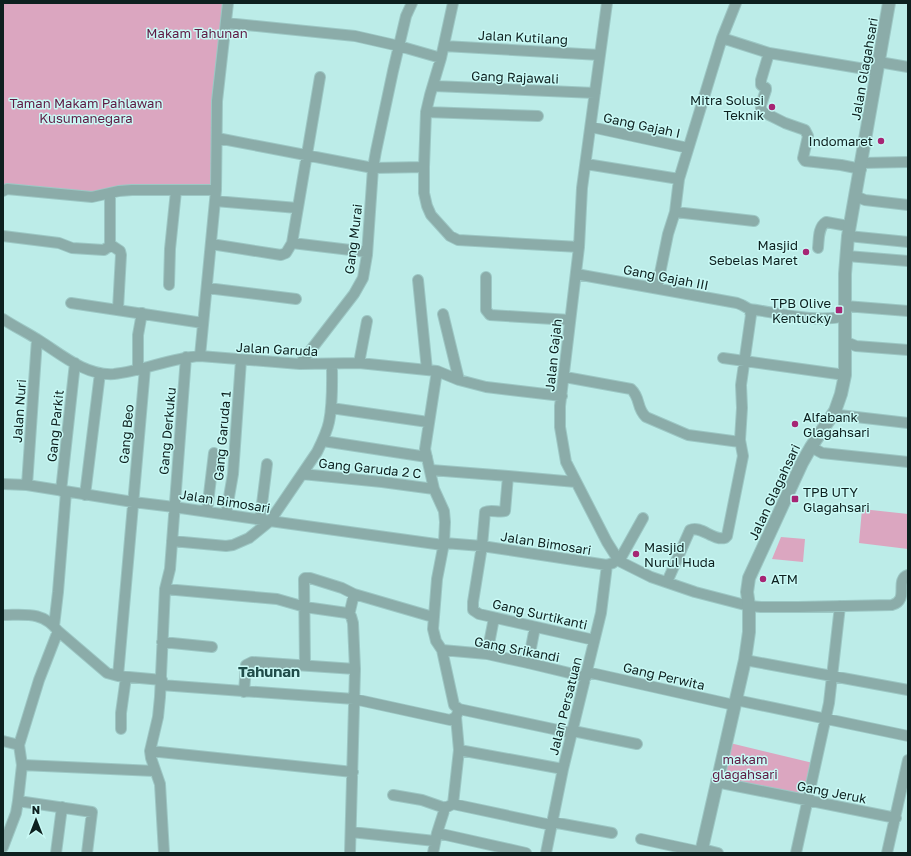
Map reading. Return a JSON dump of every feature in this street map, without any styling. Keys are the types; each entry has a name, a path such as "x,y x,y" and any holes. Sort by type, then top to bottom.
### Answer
{"street":[{"path":"200,356 216,190 217,101 228,3"},
{"name":"Gang Murai","path":"300,364 360,285 365,270 373,168 388,93 406,16 412,3"},
{"path":"453,3 444,46 426,112 424,193 431,215 454,238 464,242 579,247"},
{"name":"Jalan Gajah","path":"607,3 582,188 579,247 570,320 560,427 566,462 607,542 619,561"},
{"path":"657,288 668,234 675,212 679,179 722,38 736,3"},
{"name":"Jalan Glagahsari","path":"701,851 745,660 749,632 749,606 747,592 750,578 802,463 835,411 842,394 845,376 845,311 848,236 889,3"},
{"path":"226,23 297,31 343,34 399,46 441,58"},
{"path":"722,38 769,53 878,67 908,67"},
{"name":"Jalan Kutilang","path":"444,46 600,55"},
{"path":"769,53 760,80 761,85 766,88 761,105 761,111 785,123 805,130 808,136 802,158 805,161 861,166 908,162"},
{"path":"211,244 280,255 286,253 292,243 320,77"},
{"name":"Gang Rajawali","path":"434,86 595,93"},
{"path":"426,112 538,116"},
{"name":"Gang Gajah I","path":"591,127 688,148"},
{"path":"217,138 373,168 424,167"},
{"path":"586,164 679,179"},
{"path":"3,191 7,189 92,197 132,190 216,190"},
{"path":"169,285 170,249 176,191"},
{"path":"110,193 111,245"},
{"path":"855,196 865,200 908,205"},
{"path":"215,201 297,208"},
{"path":"675,212 754,221"},
{"path":"818,248 821,226 823,223 826,222 848,226 851,222"},
{"path":"3,236 59,243 72,248 104,250 111,245"},
{"path":"848,236 908,242"},
{"path":"292,243 367,252"},
{"path":"111,245 119,249 121,255 118,309"},
{"path":"847,256 908,261"},
{"name":"Gang Gajah III","path":"576,274 742,305 749,309 817,318 834,319 845,311 908,311"},
{"path":"486,277 486,310 490,315 570,320"},
{"path":"418,280 432,371 425,449 431,470 434,489 444,516 444,544 437,579 433,618 434,633 436,641 442,650 454,703 458,713 459,750 449,806 436,837 433,853"},
{"path":"207,288 296,299"},
{"path":"71,303 203,323"},
{"path":"667,582 690,530 695,528 719,539 725,538 726,536 743,458 740,442 742,408 741,385 751,315 749,309"},
{"name":"Gang Beo","path":"121,728 122,676 141,369 138,335 142,313"},
{"path":"443,314 459,380"},
{"name":"Jalan Garuda","path":"3,319 75,363 88,370 100,373 112,374 141,369 186,357 200,356 300,364 359,363 432,371 486,387 562,396"},
{"path":"359,363 367,321"},
{"name":"Jalan Nuri","path":"27,485 37,339"},
{"path":"846,342 856,346 908,350"},
{"name":"Gang Derkuku","path":"150,751 158,717 165,589 170,569 186,357"},
{"path":"723,358 845,376"},
{"name":"Gang Garuda 1","path":"226,514 233,474 241,360"},
{"name":"Gang Parkit","path":"19,745 56,628 64,492 75,363"},
{"path":"172,541 226,546 233,545 249,538 270,521 302,474 322,441 329,423 331,408 332,364"},
{"path":"85,495 100,373"},
{"path":"565,377 631,390 635,393 641,413 646,417 688,434 709,439 740,442"},
{"path":"331,408 428,422"},
{"path":"835,411 839,415 908,422"},
{"path":"322,441 427,457"},
{"path":"811,447 822,453 908,462"},
{"path":"207,511 214,453"},
{"path":"260,520 267,464"},
{"path":"431,470 576,482"},
{"name":"Gang Garuda 2 C","path":"302,474 434,489"},
{"path":"482,546 486,511 505,511 508,476"},
{"name":"Jalan Bimosari","path":"3,484 27,485 64,492 207,511 260,520 444,544 482,546 607,565 619,561"},
{"path":"643,518 619,561 651,577 695,592 749,606 880,606 896,604 901,598 904,577 908,576"},
{"name":"Gang Surtikanti","path":"482,546 473,602 473,610 476,613 594,640"},
{"name":"Jalan Persatuan","path":"546,853 563,769 601,613 607,565"},
{"path":"305,665 305,607 303,589 305,578 340,587 354,594 433,618"},
{"path":"165,589 277,599 305,607 347,613 351,616 353,623 354,699 350,853"},
{"path":"347,613 350,611 354,594"},
{"path":"796,853 806,800 825,719 832,676 840,606"},
{"path":"3,615 42,617 106,673 161,682 244,692 354,699 450,720 458,713"},
{"path":"487,654 494,618"},
{"path":"528,663 535,627"},
{"path":"162,642 212,647"},
{"name":"Gang Srikandi","path":"442,650 487,654 586,674"},
{"path":"745,660 908,690"},
{"path":"244,692 246,665 257,661 354,669"},
{"name":"Gang Perwita","path":"586,674 908,736"},
{"path":"458,713 637,744"},
{"path":"3,741 19,745 22,765 18,801 7,822 3,847"},
{"path":"459,750 563,769"},
{"path":"164,853 160,784 150,751 353,772"},
{"path":"887,853 908,760"},
{"path":"22,765 155,770"},
{"name":"Gang Jeruk","path":"716,782 896,818"},
{"path":"393,795 552,824 612,833"},
{"path":"18,801 92,812 87,853"},
{"path":"56,853 62,807"},
{"path":"351,832 436,837 526,853"},
{"path":"642,840 718,853"}],"green space":[{"name":"Taman Makam Pahlawan Kusumanegara","path":"3,3 229,3 216,190 119,189 97,196 3,190"},
{"path":"862,509 908,514 908,549 859,543"},
{"path":"781,537 805,539 803,562 772,559"},
{"name":"makam glagahsari","path":"730,743 813,763 805,797 726,782 724,772"}],"place":[{"name":"Mitra Solusi Teknik","path":"772,107"},
{"name":"Indomaret","path":"881,141"},
{"name":"Masjid Sebelas Maret","path":"806,252"},
{"name":"TPB Olive Kentucky","path":"839,310"},
{"name":"Alfabank Glagahsari","path":"795,424"},
{"name":"TPB UTY Glagahsari","path":"795,499"},
{"name":"Masjid Nurul Huda","path":"636,554"},
{"name":"ATM","path":"763,579"}],"district":[{"name":"Tahunan","path":"269,671"}],"park label":[{"name":"Makam Tahunan","path":"197,33"}]}
